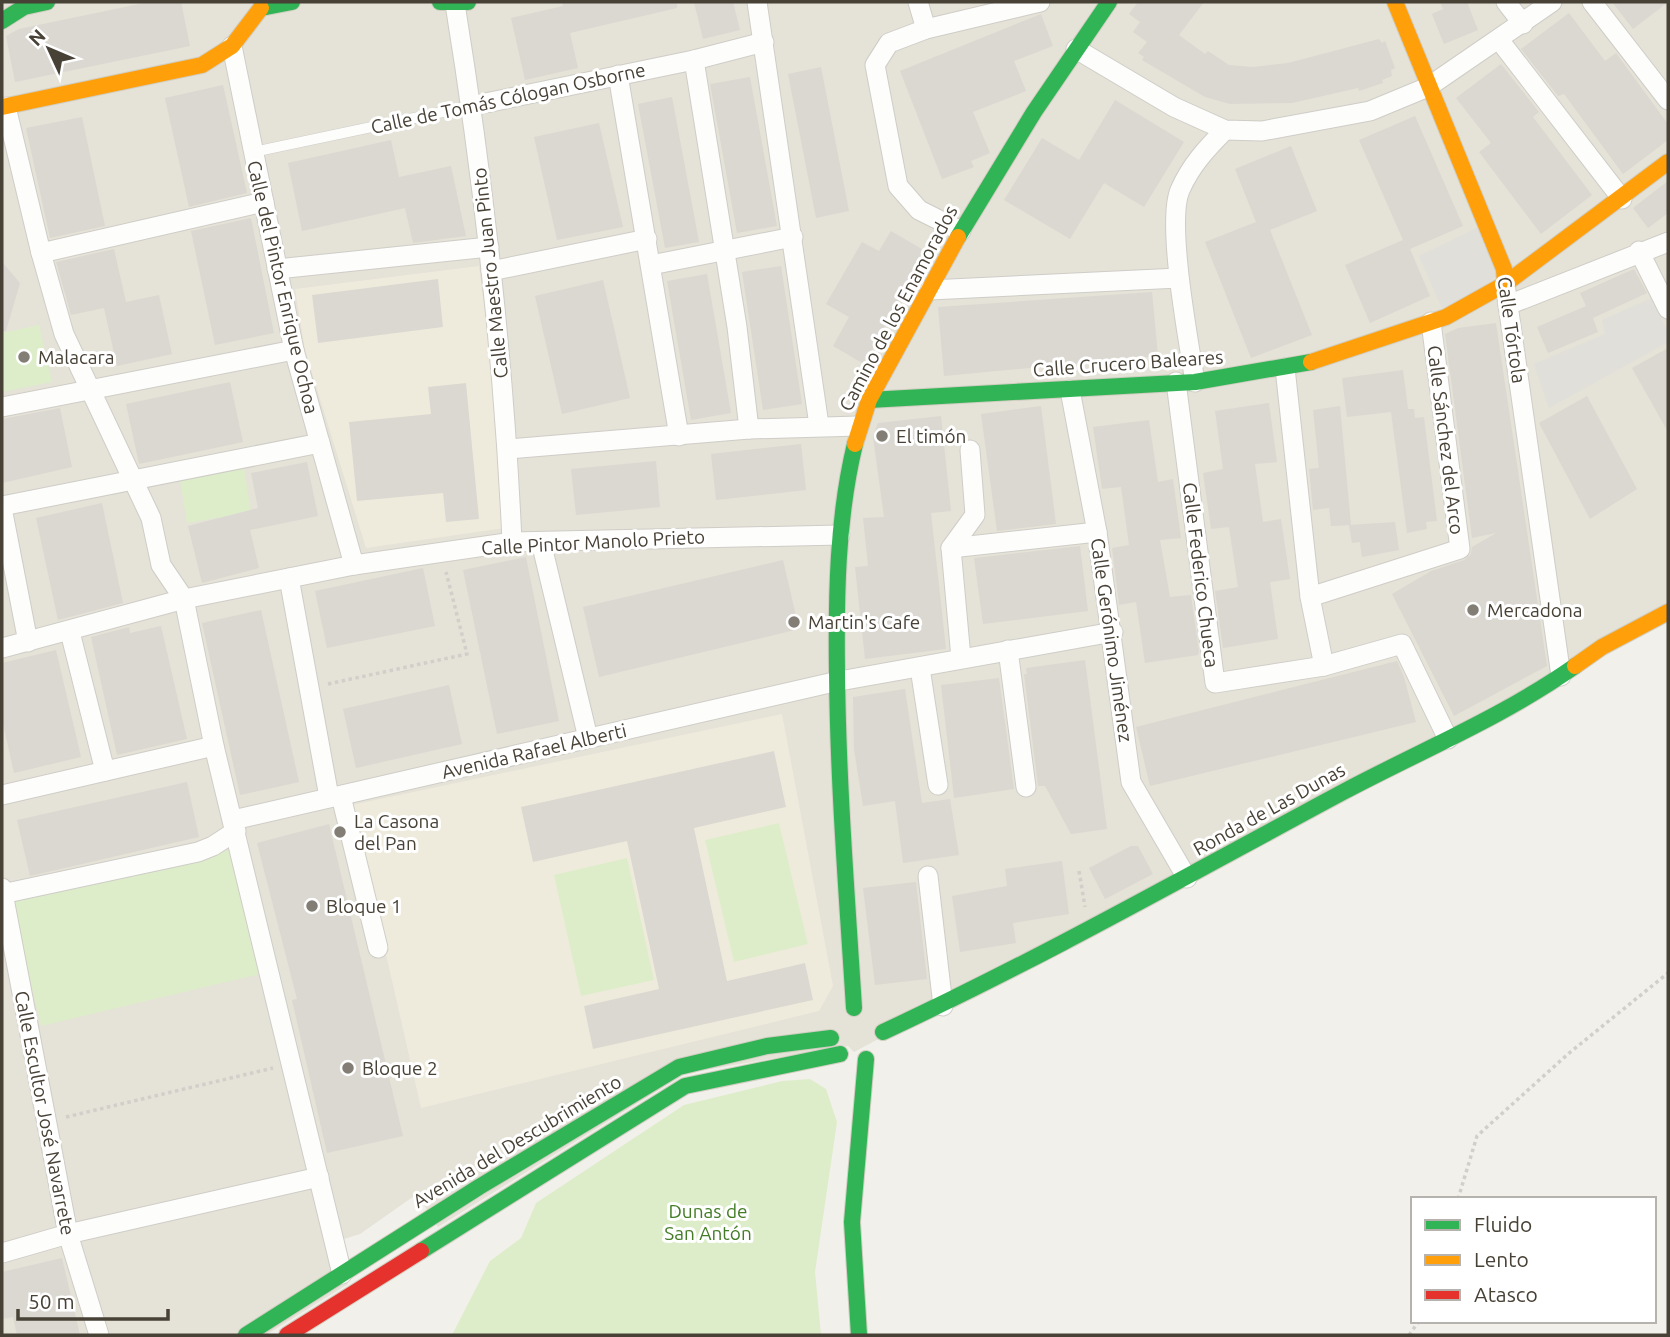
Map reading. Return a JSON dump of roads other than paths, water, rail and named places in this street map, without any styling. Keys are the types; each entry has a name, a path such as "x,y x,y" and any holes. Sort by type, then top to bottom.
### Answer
{"street":[{"path":"2,21 24,7 47,2"},
{"path":"292,2 257,5 233,46 202,65 3,104 64,334 93,392 131,481 151,518 162,565 184,599 214,747 342,1274"},
{"path":"757,2 819,425"},
{"path":"918,2 926,30"},
{"path":"961,231 919,210 898,186 875,65 888,43 926,30 1040,2"},
{"name":"Camino de los Enamorados","path":"839,1021 834,682 840,535 859,426 869,400 961,231 1076,48 1109,2"},
{"name":"Calle Tórtola","path":"1395,2 1504,269 1561,676"},
{"path":"1506,2 1523,24"},
{"path":"1076,48 1174,107 1225,130 1262,131 1370,111 1428,87 1500,41 1552,2"},
{"path":"1592,2 1668,100"},
{"name":"Calle Maestro Juan Pinto","path":"454,3 471,106 489,247 508,449 512,542"},
{"path":"1500,41 1622,199"},
{"name":"Calle de Tomás Cólogan Osborne","path":"471,106 694,60 764,42"},
{"name":"Calle del Pintor Enrique Ochoa","path":"233,46 293,350 354,565"},
{"path":"694,60 737,327 749,429"},
{"path":"618,75 680,436"},
{"path":"1186,382 1180,278 1179,192 1197,159 1225,130"},
{"name":"Calle Crucero Baleares","path":"869,400 1186,382 1285,368 1447,317 1505,284 1668,162"},
{"path":"41,253 264,202"},
{"path":"651,265 793,237"},
{"path":"491,271 647,239"},
{"path":"1508,306 1639,251 1668,242"},
{"path":"277,269 489,247"},
{"path":"1639,251 1668,309"},
{"path":"930,290 1180,278"},
{"name":"Calle Sánchez del Arco","path":"1310,597 1460,550 1431,322"},
{"path":"2,407 93,392 293,350"},
{"path":"1285,368 1310,597 1324,666"},
{"name":"Calle Federico Chueca","path":"1186,382 1215,682 1324,666 1402,644 1448,739"},
{"name":"Calle Gerónimo Jiménez","path":"1070,390 1113,632 1131,782 1187,878"},
{"path":"508,449 749,429 859,426"},
{"path":"28,642 2,507 320,443"},
{"path":"961,658 951,548 975,515 970,450"},
{"path":"951,548 1097,532"},
{"name":"Calle Pintor Manolo Prieto","path":"2,648 70,632 184,599 354,565 512,542 840,535"},
{"path":"541,542 588,738"},
{"path":"289,578 309,688 335,796 378,948"},
{"name":"Ronda de Las Dunas","path":"877,1020 943,1006 1187,878 1389,767 1448,739 1561,676 1602,647 1668,612"},
{"path":"70,632 105,771"},
{"name":"Avenida Rafael Alberti","path":"2,892 198,852 213,846 234,826 335,796 834,682 1113,632"},
{"path":"1008,650 1026,788"},
{"path":"920,668 938,785"},
{"path":"2,795 214,747"},
{"path":"928,876 943,1006"},
{"name":"Calle Escultor José Navarrete","path":"2,892 68,1234 99,1335"},
{"path":"287,1335 685,1086 839,1054 852,1060 866,1059 879,1048 877,1020 839,1021 839,1054"},
{"name":"Avenida del Descubrimiento","path":"246,1335 679,1067 767,1046 839,1021"},
{"path":"859,1335 852,1222 866,1059"},
{"path":"2,1253 68,1234 319,1177"}],"lane":[{"name":"Calle de Tomás Cólogan Osborne","path":"253,153 471,106"}],"place":[{"name":"Malacara","path":"24,357"},
{"name":"El timón","path":"882,436"},
{"name":"Mercadona","path":"1473,610"},
{"name":"Martin's Cafe","path":"794,622"},
{"name":"La Casona del Pan","path":"340,832"},
{"name":"Bloque 1","path":"312,906"},
{"name":"Bloque 2","path":"348,1068"}],"park label":[{"name":"Dunas de San Antón","path":"708,1222"}]}
